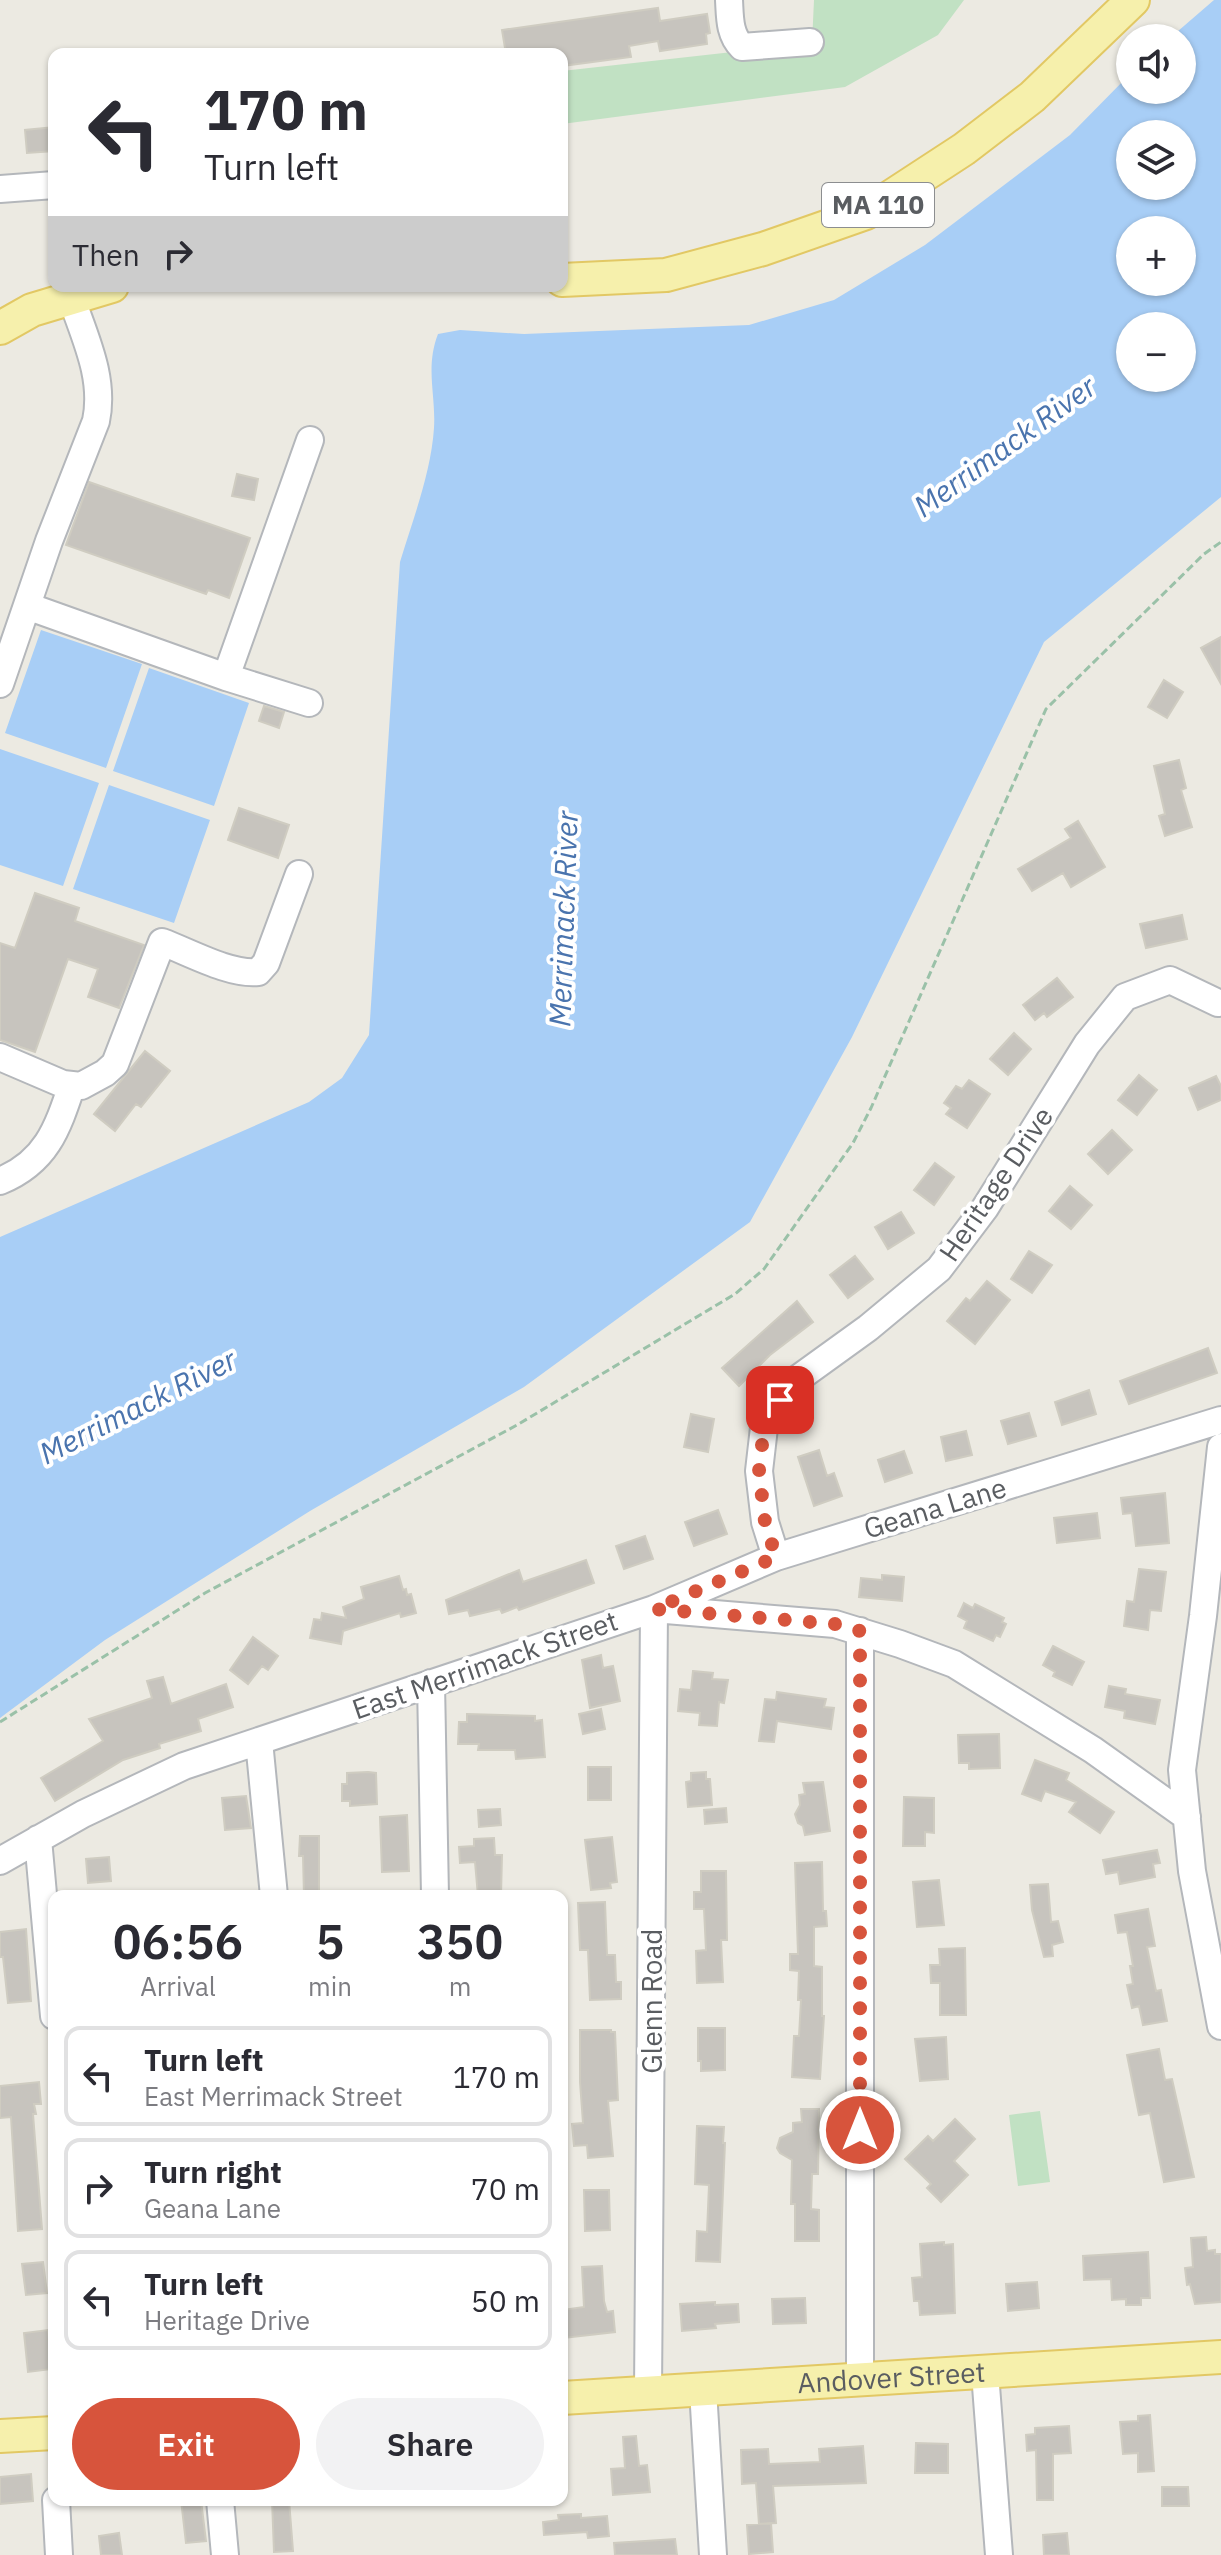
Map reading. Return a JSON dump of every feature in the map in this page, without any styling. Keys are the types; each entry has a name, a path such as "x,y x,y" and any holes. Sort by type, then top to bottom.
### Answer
{"main road":[{"name":"MA 110","path":"568,280 666,275 763,249 866,213 964,149 1032,97 1133,0"},
{"path":"0,328 32,310 90,292"},
{"name":"Andover Street","path":"568,2398 1221,2357"},
{"path":"0,2436 48,2433"}],"street":[{"path":"729,0 731,28 742,47 810,42"},
{"path":"0,189 48,185"},
{"path":"0,684 49,541 96,421 100,400 99,382 71,297"},
{"path":"226,677 310,440"},
{"path":"27,606 226,677 309,703"},
{"path":"0,1057 63,1084 81,1086 93,1080 115,1064 162,942 247,973 258,972 266,963 299,874"},
{"name":"Heritage Drive","path":"776,1557 765,1522 759,1471 765,1419 796,1380 868,1328 939,1269 985,1208 1087,1044 1125,997 1170,980 1218,1003"},
{"path":"0,1181 31,1165 49,1143 72,1085"},
{"name":"Geana Lane","path":"654,1609 776,1557 1221,1420"},
{"path":"1221,1447 1182,1770 1192,1871 1215,1956 1221,2026"},
{"name":"East Merrimack Street","path":"0,1861 83,1814 184,1766 654,1609 835,1624 954,1664 1093,1750 1187,1817"},
{"name":"Glenn Road","path":"648,2393 654,1609"},
{"path":"860,1631 860,2380"},
{"path":"431,1683 435,1890"},
{"path":"259,1741 273,1890"},
{"path":"38,1839 48,1950"},
{"path":"985,2373 999,2555"},
{"path":"703,2390 713,2555"},
{"path":"56,2506 59,2555"},
{"path":"221,2506 225,2555"}],"path":[{"path":"0,1722 205,1593 517,1425 735,1294 764,1269 853,1143 865,1120 1046,709 1204,554 1221,542"}],"green space":[{"path":"814,0 964,0 938,35 845,87 568,123 568,70 812,43"},
{"path":"1040,2111 1050,2182 1018,2186 1009,2115"}],"water":[{"name":"Merrimack River","path":"1214,0 1221,0 1221,497 1044,642 852,1037 750,1222 524,1387 310,1511 105,1640 0,1718 0,1237 309,1102 342,1078 369,1035 400,562 421,496 432,445 432,358 438,334 460,330 524,334 749,325 834,300 925,245 1070,135 1116,88 1116,104 1196,104 1196,24 1186,24"},
{"path":"41,630 142,664 106,768 5,733"},
{"path":"149,668 249,703 214,806 113,771"},
{"path":"0,749 99,783 63,886 0,865"},
{"path":"109,785 210,820 174,923 73,889"}],"building":[{"path":"658,8 660,21 707,14 710,33 706,34 707,44 660,51 658,41 629,46 631,57 568,65 568,48 505,48 502,30"},
{"path":"48,128 48,151 27,153 25,130"},
{"path":"237,474 258,479 254,500 232,496"},
{"path":"89,482 250,538 229,598 208,590 206,594 66,545"},
{"path":"1221,637 1221,684 1201,648"},
{"path":"1164,680 1183,692 1167,718 1148,707"},
{"path":"264,706 284,712 279,728 259,721"},
{"path":"1179,760 1186,788 1181,790 1192,827 1165,836 1159,816 1165,814 1154,766"},
{"path":"239,808 289,825 278,858 228,840"},
{"path":"1078,821 1105,867 1071,887 1063,873 1032,891 1018,869 1071,838 1065,829"},
{"path":"35,893 79,908 75,921 144,945 119,1008 88,997 98,969 68,959 35,1052 0,1040 0,943 15,948"},
{"path":"1182,915 1187,939 1146,948 1140,924"},
{"path":"1057,978 1073,997 1047,1017 1044,1013 1035,1020 1023,1005"},
{"path":"1014,1033 1031,1049 1008,1075 990,1059"},
{"path":"145,1051 170,1071 141,1107 136,1104 115,1131 94,1114"},
{"path":"1139,1075 1157,1090 1137,1115 1118,1100"},
{"path":"1216,1076 1221,1086 1221,1100 1198,1110 1189,1088"},
{"path":"969,1080 990,1094 967,1128 946,1114 951,1108 944,1103 956,1086 962,1089"},
{"path":"1112,1130 1132,1150 1108,1174 1088,1154"},
{"path":"935,1163 954,1177 934,1205 914,1190"},
{"path":"1070,1186 1092,1205 1071,1229 1049,1211"},
{"path":"901,1212 914,1233 888,1249 875,1227"},
{"path":"1029,1251 1052,1265 1032,1293 1011,1279"},
{"path":"855,1256 873,1279 848,1298 830,1275"},
{"path":"987,1281 1010,1300 975,1344 947,1321 966,1298 970,1301"},
{"path":"797,1301 813,1322 770,1355 739,1386 722,1368"},
{"path":"1208,1348 1217,1373 1129,1404 1120,1381"},
{"path":"1089,1390 1096,1414 1062,1425 1055,1402"},
{"path":"1029,1413 1036,1436 1008,1444 1001,1421"},
{"path":"691,1414 714,1419 708,1452 684,1447"},
{"path":"966,1431 972,1455 946,1461 941,1437"},
{"path":"819,1450 827,1476 834,1473 842,1496 814,1506 798,1457"},
{"path":"904,1451 912,1473 885,1482 878,1460"},
{"path":"1165,1493 1169,1543 1136,1546 1132,1513 1123,1514 1121,1498"},
{"path":"718,1510 727,1534 694,1546 685,1522"},
{"path":"1097,1513 1100,1538 1057,1543 1054,1518"},
{"path":"645,1536 653,1559 624,1569 616,1546"},
{"path":"586,1560 594,1583 519,1610 517,1607 502,1613 500,1609 470,1616 468,1610 449,1614 446,1600 519,1570 523,1582"},
{"path":"1139,1569 1166,1572 1161,1611 1150,1610 1148,1630 1124,1626 1127,1601 1134,1602"},
{"path":"882,1575 904,1577 902,1601 859,1597 861,1578 882,1580"},
{"path":"399,1576 403,1590 406,1589 407,1595 411,1594 416,1613 401,1617 400,1613 343,1631 341,1644 310,1638 314,1619 321,1620 322,1613 346,1618 343,1607 364,1599 361,1587"},
{"path":"964,1603 973,1608 975,1604 1004,1618 1002,1622 1006,1624 1000,1637 996,1635 993,1641 964,1628 967,1621 958,1616"},
{"path":"253,1637 278,1656 268,1670 262,1666 248,1684 230,1670"},
{"path":"1053,1646 1084,1662 1072,1685 1053,1676 1055,1672 1043,1665"},
{"path":"601,1655 603,1668 613,1666 620,1701 590,1708 582,1660"},
{"path":"693,1671 713,1673 712,1679 728,1680 724,1703 719,1702 717,1726 699,1725 700,1713 678,1711 680,1689 691,1690"},
{"path":"163,1677 171,1704 226,1684 233,1707 198,1719 201,1731 159,1744 160,1748 123,1760 55,1801 41,1778 103,1741 89,1719 152,1698 147,1681"},
{"path":"1109,1686 1126,1689 1125,1694 1160,1700 1155,1724 1124,1718 1125,1711 1105,1707"},
{"path":"777,1692 826,1699 824,1707 834,1708 831,1729 777,1721 774,1742 759,1741 765,1699 776,1700"},
{"path":"601,1709 605,1729 583,1734 579,1714"},
{"path":"467,1714 535,1716 535,1721 542,1720 545,1757 516,1759 515,1750 478,1750 479,1744 458,1744 459,1722 467,1722"},
{"path":"999,1734 1000,1768 969,1769 969,1763 959,1763 958,1735"},
{"path":"1035,1760 1069,1773 1066,1780 1114,1812 1100,1833 1069,1812 1076,1802 1045,1791 1041,1801 1022,1794"},
{"path":"588,1767 611,1767 611,1800 588,1800"},
{"path":"706,1772 706,1779 710,1779 712,1805 688,1807 686,1782 691,1781 691,1773"},
{"path":"347,1773 376,1773 377,1804 350,1806 350,1801 342,1801 342,1784 347,1784"},
{"path":"823,1782 830,1831 805,1835 795,1814 800,1805 799,1795 805,1794 803,1783"},
{"path":"246,1796 251,1828 225,1830 222,1798"},
{"path":"904,1797 934,1798 934,1833 925,1832 925,1846 903,1846"},
{"path":"726,1808 727,1822 705,1824 704,1810"},
{"path":"500,1809 501,1825 479,1827 478,1810"},
{"path":"407,1815 409,1871 382,1872 380,1817"},
{"path":"300,1836 319,1836 319,1890 304,1890 303,1856 299,1856"},
{"path":"612,1837 617,1882 610,1883 611,1888 591,1890 585,1840"},
{"path":"494,1838 495,1855 502,1855 501,1890 477,1890 475,1862 460,1863 459,1847 474,1846 474,1839"},
{"path":"1157,1850 1160,1863 1153,1864 1155,1877 1120,1884 1118,1872 1106,1874 1103,1860"},
{"path":"109,1857 111,1881 88,1883 86,1859"},
{"path":"822,1862 823,1911 826,1911 827,1926 814,1927 814,1966 822,1967 824,2016 820,2079 792,2077 794,2036 799,2036 801,2000 798,2000 799,1971 790,1970 790,1954 798,1954 795,1863"},
{"path":"701,1871 726,1871 727,1940 721,1940 723,1982 697,1983 696,1951 706,1950 704,1909 694,1909 694,1892 701,1892"},
{"path":"939,1880 944,1925 917,1927 913,1882"},
{"path":"1048,1884 1051,1922 1058,1921 1063,1942 1052,1945 1053,1956 1044,1957 1032,1910 1030,1885"},
{"path":"605,1902 607,1955 615,1955 616,1982 621,1982 621,1999 590,2000 588,1950 580,1950 578,1903"},
{"path":"1148,1909 1155,1946 1147,1947 1156,1991 1161,1990 1167,2021 1143,2025 1139,2006 1132,2008 1127,1985 1133,1984 1130,1966 1133,1966 1127,1932 1118,1933 1115,1915"},
{"path":"26,1929 31,2001 8,2003 3,1957 0,1957 0,1932"},
{"path":"965,1948 966,2015 940,2015 940,1983 931,1983 930,1965 940,1965 939,1949"},
{"path":"698,2028 725,2028 725,2070 701,2071"},
{"path":"580,2030 615,2032 618,2100 608,2101 613,2156 588,2158 587,2145 574,2146 572,2124 583,2123"},
{"path":"946,2037 948,2079 920,2081 915,2039"},
{"path":"1159,2049 1165,2080 1172,2079 1194,2177 1164,2182 1150,2113 1139,2115 1127,2055"},
{"path":"39,2082 41,2104 34,2104 36,2114 33,2114 42,2229 18,2231 11,2117 0,2118 0,2086"},
{"path":"801,2109 819,2109 818,2174 812,2174 811,2209 819,2210 819,2241 795,2241 795,2204 791,2204 792,2160 777,2148 780,2138 793,2132 793,2123 802,2122"},
{"path":"955,2119 975,2139 954,2161 968,2175 941,2202 927,2188 931,2184 905,2159 928,2136 933,2141"},
{"path":"697,2126 724,2127 720,2262 696,2261 697,2231 707,2232 709,2185 695,2184"},
{"path":"584,2190 609,2190 610,2230 585,2231"},
{"path":"1206,2237 1207,2251 1215,2250 1215,2254 1221,2254 1221,2302 1195,2304 1190,2284 1187,2285 1185,2268 1193,2267 1191,2238"},
{"path":"944,2242 944,2245 953,2244 955,2313 920,2315 919,2301 914,2301 912,2278 922,2277 920,2244"},
{"path":"1148,2252 1150,2298 1141,2298 1141,2305 1126,2305 1126,2299 1112,2300 1111,2279 1084,2280 1083,2256"},
{"path":"43,2262 47,2293 26,2295 22,2264"},
{"path":"602,2266 604,2301 607,2312 613,2311 615,2332 568,2338 568,2309 584,2307 582,2267"},
{"path":"1037,2282 1039,2308 1008,2311 1006,2284"},
{"path":"805,2298 806,2323 773,2324 772,2299"},
{"path":"715,2302 715,2305 738,2304 739,2322 682,2331 680,2304"},
{"path":"48,2330 48,2370 28,2372 24,2333"},
{"path":"1150,2415 1154,2471 1138,2472 1138,2453 1123,2454 1120,2422 1138,2421 1138,2416"},
{"path":"1069,2426 1071,2453 1053,2454 1053,2500 1037,2500 1036,2450 1027,2451 1026,2435 1035,2434 1035,2428"},
{"path":"636,2436 639,2466 647,2465 650,2492 613,2495 611,2469 625,2468 623,2437"},
{"path":"916,2443 948,2444 948,2473 915,2473"},
{"path":"863,2446 866,2483 773,2486 776,2523 759,2524 756,2483 742,2484 741,2450 768,2449 769,2464 820,2462 819,2449"},
{"path":"31,2474 33,2501 0,2504 0,2477"},
{"path":"1162,2487 1188,2487 1189,2506 1162,2506"},
{"path":"182,2506 202,2506 206,2541 186,2543"},
{"path":"272,2506 289,2506 293,2551 274,2552"},
{"path":"581,2514 581,2518 607,2516 609,2536 588,2538 587,2532 544,2535 543,2522 559,2520 558,2515"},
{"path":"771,2523 773,2552 749,2554 747,2525"},
{"path":"119,2533 122,2555 101,2555 99,2536"},
{"path":"1067,2533 1069,2555 1044,2555 1043,2535"},
{"path":"675,2539 677,2555 615,2555 614,2543"}],"route":[{"path":"780,1400 765,1419 759,1471 765,1522 776,1557 654,1609 835,1624 860,1631 860,2130"}]}
